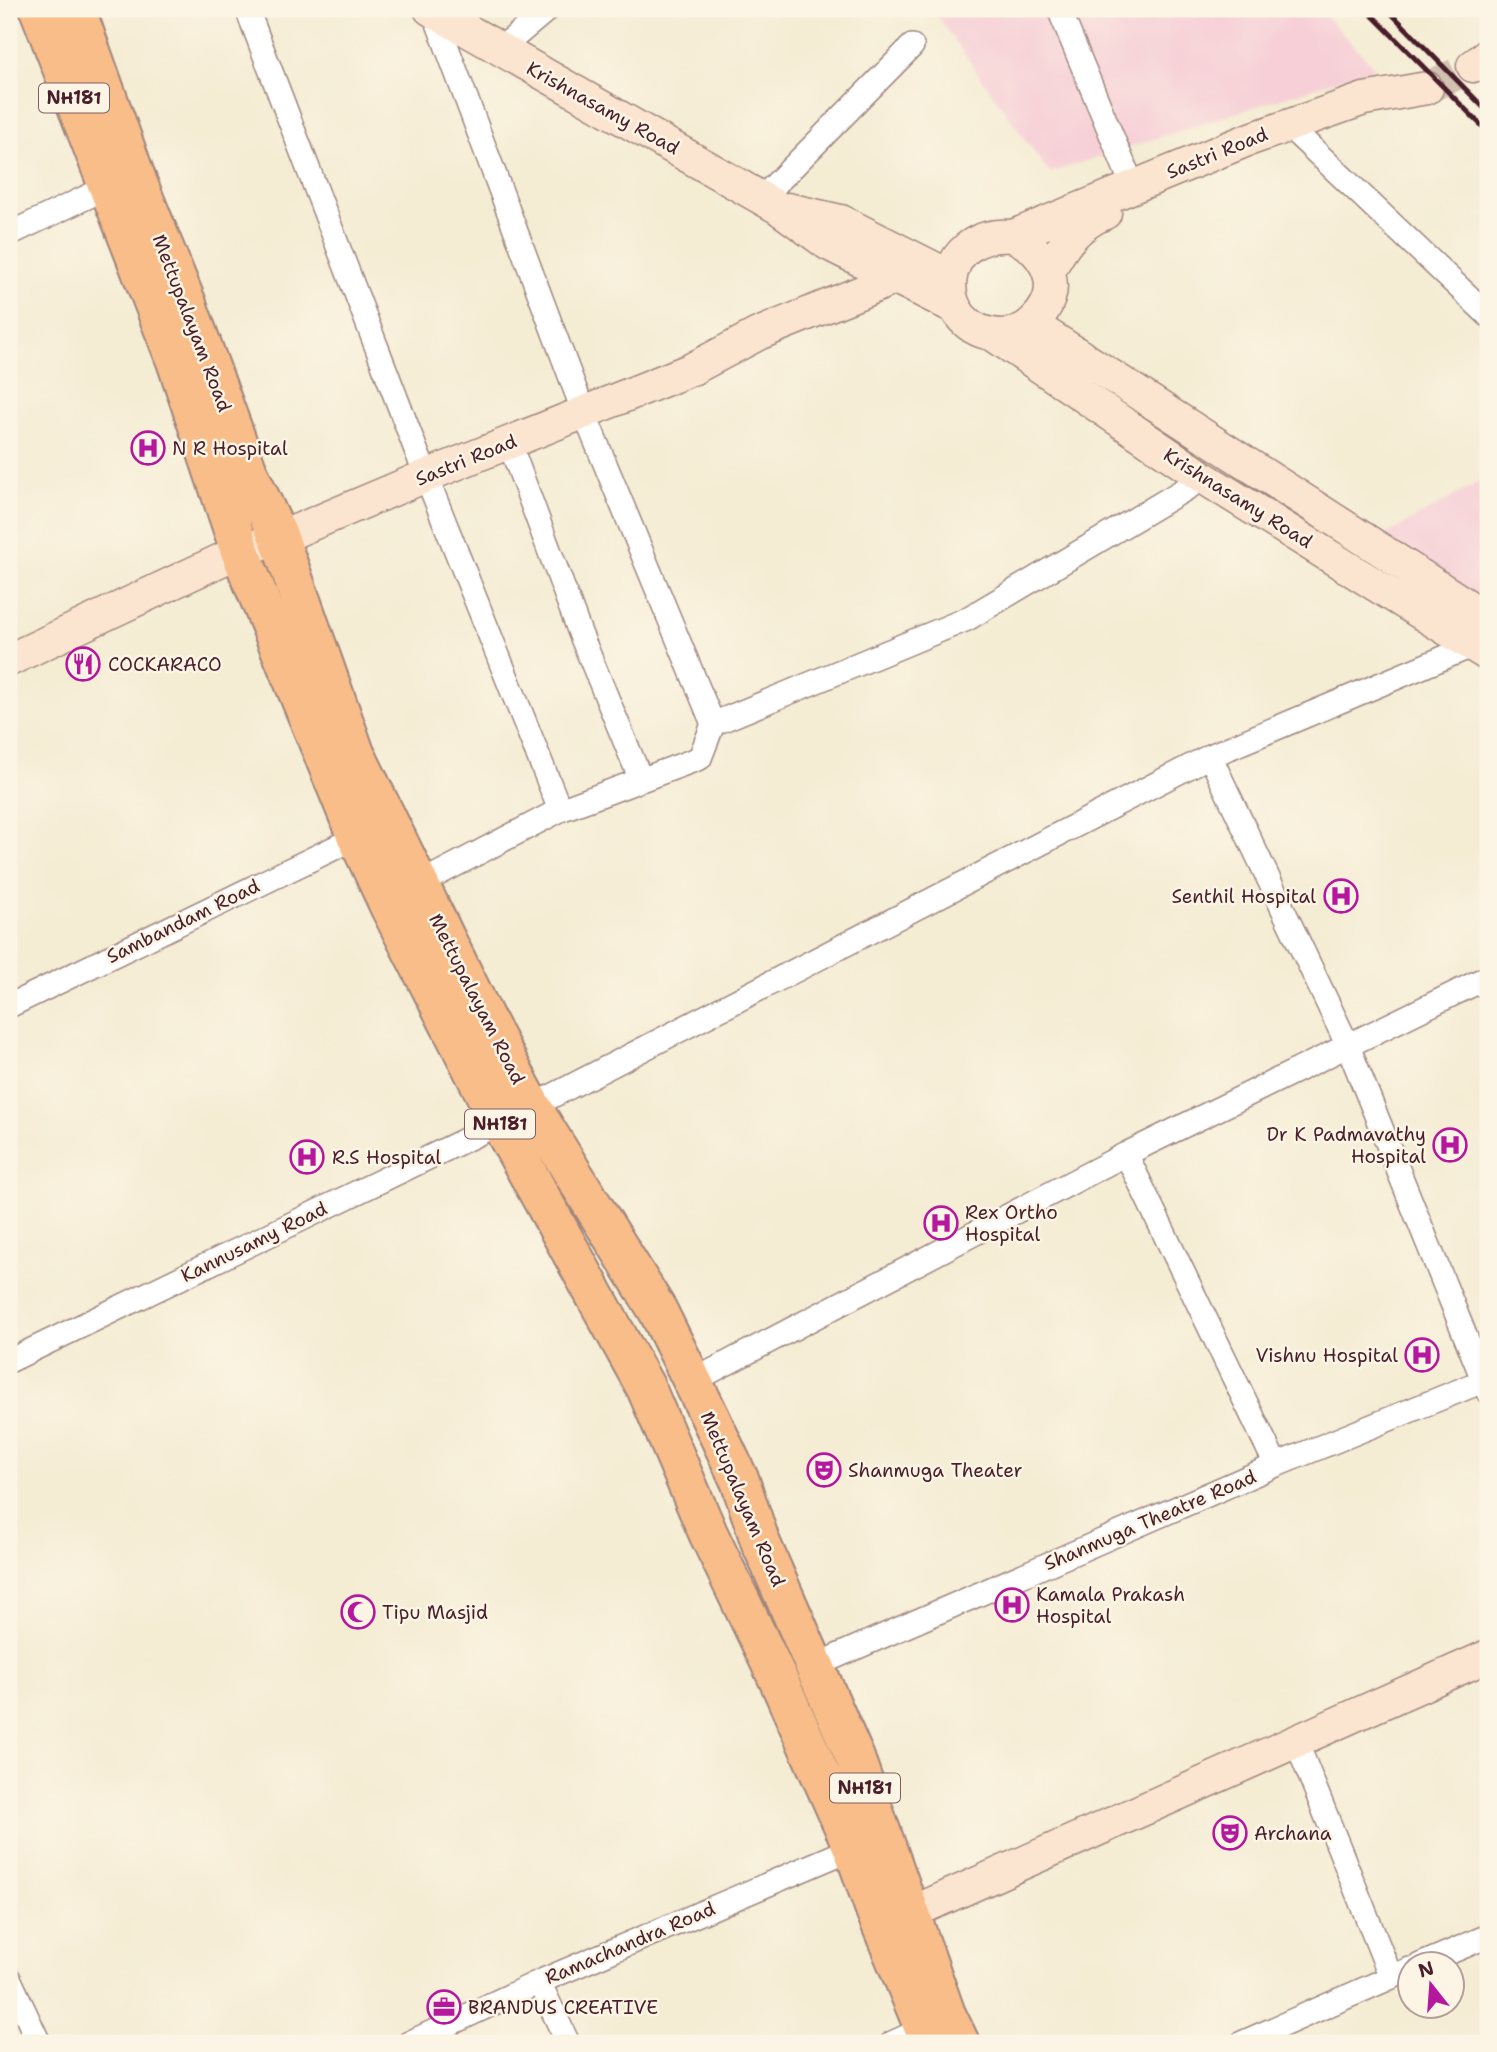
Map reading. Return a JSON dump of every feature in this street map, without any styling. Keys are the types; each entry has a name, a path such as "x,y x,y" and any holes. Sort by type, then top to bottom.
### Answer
{"highway":[{"name":"NH181","path":"39,9 108,187"},
{"name":"Mettupalayam Road","path":"76,9 139,186 187,304 249,474 279,538 355,753 488,1025 516,1115 646,1388 708,1534 778,1679 853,1848 896,1919 960,2043"},
{"name":"Mettupalayam Road","path":"108,187 177,361 240,551 357,837 389,906 516,1115 658,1311 740,1481 760,1541 855,1758 896,1919 915,2039"}],"main road":[{"name":"Krishnasamy Road","path":"432,10 769,202 841,221 923,277 976,329 992,334 1204,478 1483,640"},
{"name":"Sastri Road","path":"1013,236 1245,141 1364,99 1435,92 1427,103 1364,113 1247,150 1086,221 1065,243 1049,271"},
{"path":"923,277 956,260 966,247 981,238 997,234 1013,236 1029,243 1041,256 1049,271 1051,286 1048,300 1041,314 1031,324 1005,335 992,334"},
{"name":"Sastri Road","path":"9,660 240,551 279,538 692,369 734,358 923,277"},
{"path":"1031,324 1483,640"},
{"path":"896,1919 1488,1656"}],"street":[{"path":"247,9 426,476 560,810"},
{"path":"499,50 548,9"},
{"path":"1059,9 1133,187"},
{"path":"419,884 560,810 700,758 712,724 584,413 432,10"},
{"path":"769,202 912,46"},
{"path":"1297,134 1488,315"},
{"path":"9,234 108,187"},
{"path":"509,442 580,633 641,780"},
{"path":"712,724 967,619 1204,478"},
{"name":"Kannusamy Road","path":"9,1361 516,1115 1210,756 1483,640"},
{"path":"1210,756 1348,1046 1487,1384"},
{"name":"Sambandam Road","path":"9,1006 357,837"},
{"path":"691,1382 1126,1154 1488,977"},
{"path":"1126,1154 1276,1465"},
{"name":"Shanmuga Theatre Road","path":"814,1666 1276,1465 1487,1384"},
{"path":"1296,1741 1396,1964"},
{"name":"Ramachandra Road","path":"409,2043 539,1982 853,1848"},
{"path":"1453,1951 1488,1936"},
{"path":"1241,2043 1396,1975"},
{"path":"9,1978 18,2021 39,2043"},
{"path":"539,1982 568,2043"}],"shaded area":[{"path":"932,9 1319,9 1375,68 1049,173"},
{"path":"1488,477 1488,610 1382,537"}],"tunnel":[{"path":"1427,88 1473,66"}],"railway":[{"path":"1366,9 1488,132"},
{"path":"1387,9 1488,112"}],"place":[{"name":"N R Hospital","path":"148,448"},
{"name":"COCKARACO","path":"83,664"},
{"name":"Senthil Hospital","path":"1341,896"},
{"name":"Dr K Padmavathy Hospital","path":"1450,1145"},
{"name":"R.S Hospital","path":"307,1157"},
{"name":"Rex Ortho Hospital","path":"941,1223"},
{"name":"Vishnu Hospital","path":"1422,1355"},
{"name":"Shanmuga Theater","path":"824,1470"},
{"name":"Kamala Prakash Hospital","path":"1012,1605"},
{"name":"Tipu Masjid","path":"358,1612"},
{"name":"Archana","path":"1230,1833"},
{"name":"BRANDUS CREATIVE","path":"444,2007"}]}
